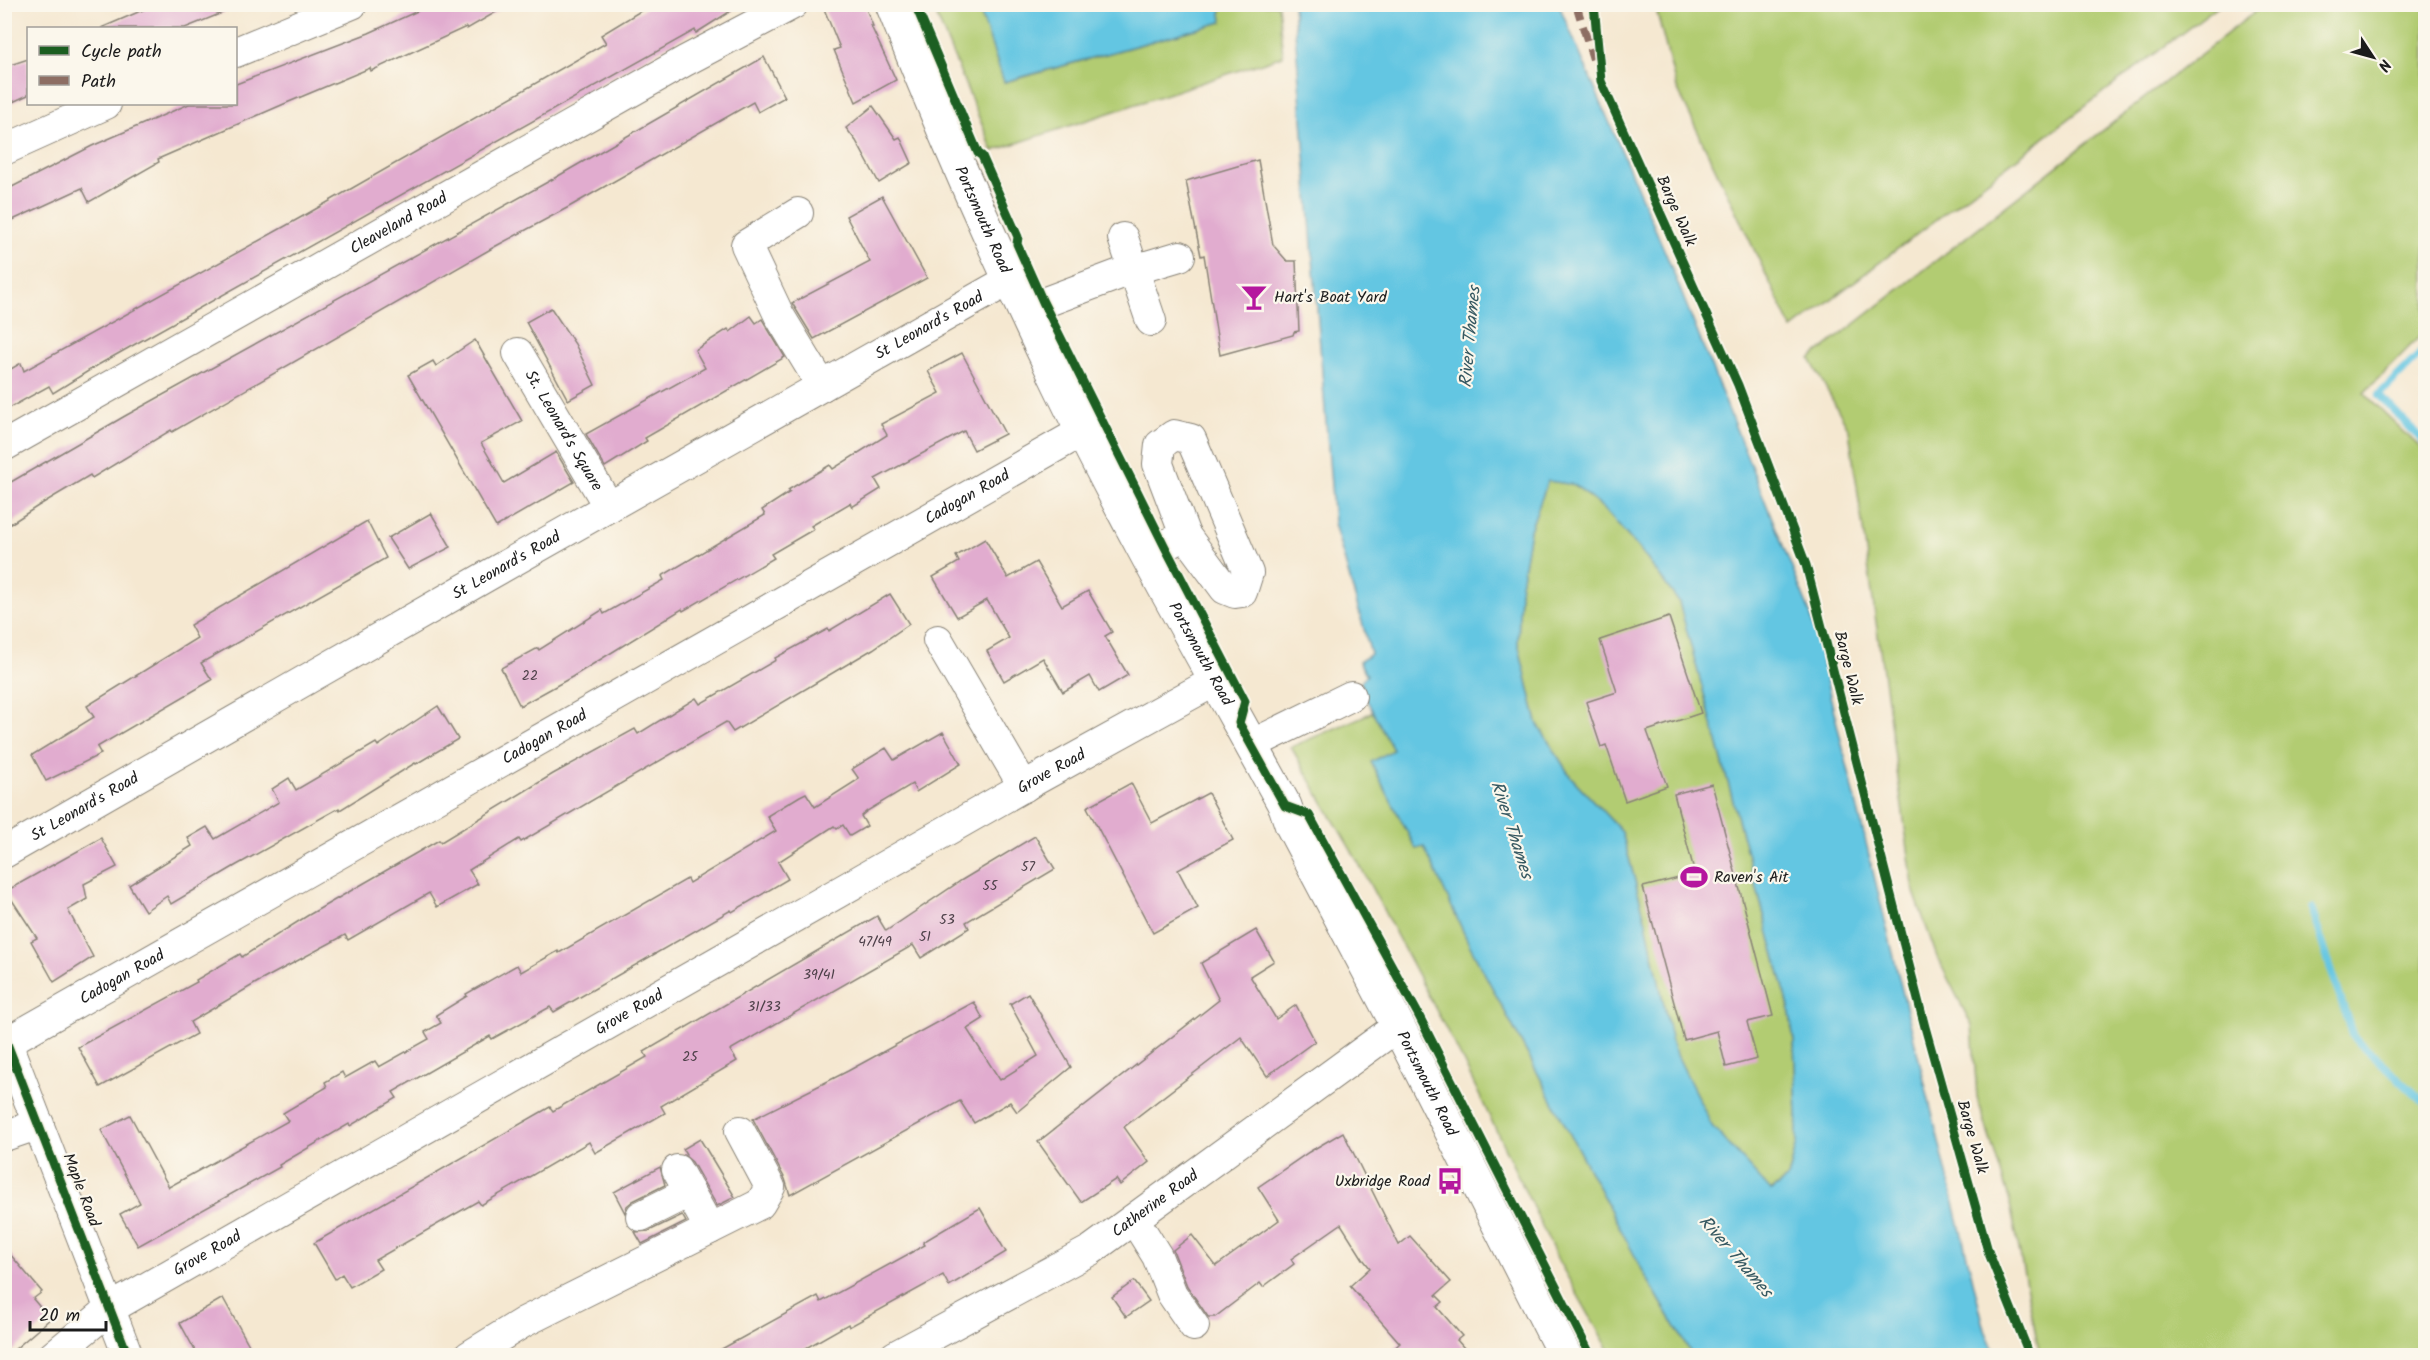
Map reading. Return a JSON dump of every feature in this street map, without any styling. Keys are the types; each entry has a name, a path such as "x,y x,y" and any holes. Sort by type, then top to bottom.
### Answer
{"main road":[{"name":"Portsmouth Road","path":"892,4 937,117 1009,280 1083,431 1398,1026 1565,1356"}],"street":[{"path":"237,52 352,4"},
{"name":"Cleaveland Road","path":"4,446 685,61 793,4"},
{"path":"4,150 104,105"},
{"path":"798,213 747,245 778,315 822,386"},
{"path":"1124,238 1151,321"},
{"path":"1024,310 1133,270 1180,256"},
{"name":"St Leonard's Road","path":"4,853 1009,280"},
{"name":"St. Leonard's Square","path":"518,353 609,507"},
{"name":"Cadogan Road","path":"6,1039 1083,431"},
{"path":"1174,435 1191,439 1248,573 1242,592 1235,593 1225,589 1185,535 1158,464 1160,445 1174,435"},
{"path":"1147,555 1185,535"},
{"path":"938,640 1024,787"},
{"name":"Grove Road","path":"53,1356 111,1308 1024,787 1215,681"},
{"path":"1251,745 1351,696"},
{"name":"Catherine Road","path":"895,1356 1091,1250 1398,1026"},
{"name":"Maple Road","path":"6,1039 128,1356"},
{"path":"4,1136 39,1124"},
{"path":"469,1356 524,1322 760,1204 770,1187 740,1131"},
{"path":"641,1216 683,1181 710,1229"},
{"path":"1134,1219 1157,1256 1172,1294 1194,1326"}],"green space":[{"path":"1655,4 2219,5 1792,329 1676,86"},
{"path":"2265,4 2425,5 2425,331 2364,393 2425,452 2425,1355 2040,1355 2009,1199 1977,1097 1972,1026 1937,957 1914,892 1849,430 1810,359"},
{"path":"932,5 978,5 1005,82 1222,22 1220,5 1278,5 1283,56 993,151"},
{"name":"Raven's Ait","path":"1548,480 1575,485 1604,509 1641,551 1679,602 1789,1007 1794,1042 1797,1143 1788,1178 1770,1191 1712,1127 1673,1047 1646,922 1622,832 1570,776 1537,723 1518,643 1520,590 1530,530"},
{"path":"1373,712 1393,750 1372,763 1416,849 1424,846 1469,944 1645,1275 1692,1355 1612,1355 1559,1262 1464,1063 1358,862 1291,747"}],"water":[{"path":"978,5 1220,5 1222,22 1004,82"},
{"name":"River Thames","path":"1293,5 1559,5 1666,254 1810,613 1985,1330 1996,1355 1692,1355 1645,1275 1469,944 1424,847 1416,849 1371,762 1393,750 1362,691 1361,681 1367,675 1359,662 1371,654 1334,523","holes":["1548,481 1575,485 1604,509 1641,551 1679,602 1789,1007 1794,1041 1797,1143 1788,1178 1771,1191 1712,1126 1673,1047 1646,922 1622,832 1570,776 1537,723 1518,643 1520,590 1530,530"]}],"building":[{"path":"157,4 242,4 187,27 103,27"},
{"path":"433,4 510,4 467,29 466,27 371,71 370,68 158,159 159,162 89,202 82,188 4,224 4,191 92,146 187,105 237,105 237,84 369,33"},
{"path":"652,4 742,4 696,33 695,30 98,365 53,393 49,386 4,411 4,373 21,363 24,371 307,214 606,43 601,35"},
{"path":"822,4 864,4 873,26 871,26 896,80 856,102 834,50 840,48"},
{"path":"764,57 785,97 758,112 753,102 172,432 171,430 92,478 90,475 4,528 4,486 125,416 553,179"},
{"path":"27,59 27,95 4,106 4,67"},
{"path":"873,106 896,139 900,137 912,163 879,183 856,141 846,128"},
{"path":"1258,160 1273,245 1287,261 1296,261 1299,331 1294,332 1293,335 1220,355 1204,255 1201,256 1186,181"},
{"path":"882,196 927,278 814,339 792,303 870,262 846,216"},
{"path":"551,308 575,344 595,385 568,400 526,322"},
{"path":"751,316 756,323 762,319 785,357 645,438 647,441 605,467 586,434 705,368 695,350 728,329 730,332"},
{"path":"475,340 522,421 481,443 504,483 556,452 574,482 496,527 408,375 433,361 436,366"},
{"path":"962,353 1005,434 974,450 964,431 875,479 881,489 852,507 850,503 811,526 814,529 771,554 774,558 683,611 682,609 572,677 520,706 501,668 538,648 539,650 602,610 604,614 664,580 662,576 765,515 762,510 790,492 788,490 830,465 833,469 887,435 881,424 940,393 928,371"},
{"path":"431,513 451,547 408,569 388,538"},
{"path":"367,521 386,558 201,663 212,680 97,747 101,754 46,781 32,755 94,717 87,706 197,638 190,625"},
{"path":"985,539 1008,578 1036,562 1062,606 1088,591 1112,632 1105,636 1128,675 1099,692 1090,676 1063,692 1043,658 1004,681 987,651 1009,638 987,600 957,617 933,577 959,562 956,556"},
{"path":"890,594 909,624 873,649 733,732 726,722 521,842 519,839 469,870 478,884 437,907 429,893 348,940 345,935 258,982 190,1022 196,1034 100,1087 78,1047 197,982 196,980 240,954 242,957 307,916 439,840 441,842 553,774 635,729 638,734 696,698 700,704 776,660 775,658 828,629 829,631"},
{"path":"1669,617 1701,713 1647,731 1667,786 1625,801 1606,745 1601,747 1586,702 1617,692 1600,640"},
{"path":"438,706 458,739 340,810 339,808 171,904 167,896 145,911 129,885 192,846 188,838 207,827 215,839 279,802 272,789 289,778 296,790 376,743 378,746"},
{"path":"943,732 961,764 916,792 912,784 867,811 861,816 867,826 850,836 843,825 837,829 834,826 778,862 788,879 554,1012 550,1007 492,1039 490,1036 393,1092 397,1098 279,1165 280,1167 138,1246 120,1214 140,1203 101,1130 130,1115 169,1187 288,1121 283,1113 327,1087 325,1082 342,1072 345,1078 375,1061 379,1067 429,1039 425,1032 441,1023 436,1015 467,996 466,994 517,965 521,972 558,951 559,953 687,879 689,883 776,831 767,816 800,796 806,793 815,807 859,779 852,769 886,748 894,760"},
{"path":"1131,783 1152,823 1208,793 1233,840 1178,870 1198,908 1153,933 1087,807"},
{"path":"1712,784 1773,1016 1747,1022 1757,1059 1726,1067 1717,1031 1684,1040 1643,887 1695,874 1674,794"},
{"path":"1035,836 1055,869 966,922 969,928 921,958 913,945 730,1050 737,1061 661,1106 665,1113 595,1153 589,1142 481,1205 478,1201 375,1260 381,1269 350,1287 342,1274 335,1279 314,1243 550,1107 553,1111 647,1057 644,1052 877,916 886,931 962,880"},
{"path":"101,838 117,867 84,884 87,899 68,910 93,957 54,982 31,941 37,938 6,891"},
{"path":"1256,930 1274,961 1250,976 1276,1019 1296,1005 1315,1041 1267,1076 1241,1037 1124,1127 1149,1162 1120,1185 1116,1179 1081,1202 1038,1142 1219,1000 1201,963"},
{"path":"1028,993 1071,1067 1017,1112 1010,1102 974,1123 960,1101 790,1195 785,1179 753,1119 848,1071 974,1002 983,1019 967,1029 1000,1080 1038,1056 1010,1004"},
{"path":"1343,1132 1399,1245 1410,1236 1451,1282 1436,1295 1443,1302 1437,1307 1462,1336 1457,1340 1471,1356 1386,1356 1400,1343 1350,1286 1370,1268 1341,1224 1291,1259 1294,1264 1263,1287 1260,1283 1215,1317 1208,1317 1187,1286 1173,1250 1192,1235 1216,1266 1279,1220 1258,1187"},
{"path":"700,1139 735,1197 717,1206 692,1162 684,1155 686,1154 683,1149"},
{"path":"660,1167 665,1185 633,1201 627,1206 625,1213 614,1192"},
{"path":"980,1208 1006,1252 949,1286 943,1275 792,1356 709,1356 818,1296 821,1302 925,1245 923,1242"},
{"path":"682,1215 686,1222 642,1244 635,1232 649,1231"},
{"path":"4,1247 42,1292 33,1299 50,1319 7,1356 4,1356"},
{"path":"1134,1281 1149,1301 1126,1317 1112,1297"},
{"path":"223,1298 255,1356 198,1356 180,1323"}],"waterway":[{"path":"2426,348 2379,395 2426,444"},
{"path":"2311,908 2353,1037 2426,1104"}],"marked path":[{"path":"1576,4 1593,59"}],"cycle path":[{"path":"915,4 978,153 982,156 1018,237 1017,244 1043,302 1165,547 1245,701 1239,723 1285,806 1309,815 1417,1012 1591,1356"},
{"name":"Barge Walk","path":"1594,4 1601,81 1738,385 1806,565 1925,1027 1988,1251 2030,1356"},
{"path":"4,1036 128,1356"}],"place":[{"name":"Hart's Boat Yard","path":"1254,297"},
{"name":"Raven's Ait","path":"1694,877"},
{"name":"Uxbridge Road","path":"1450,1181"}]}
